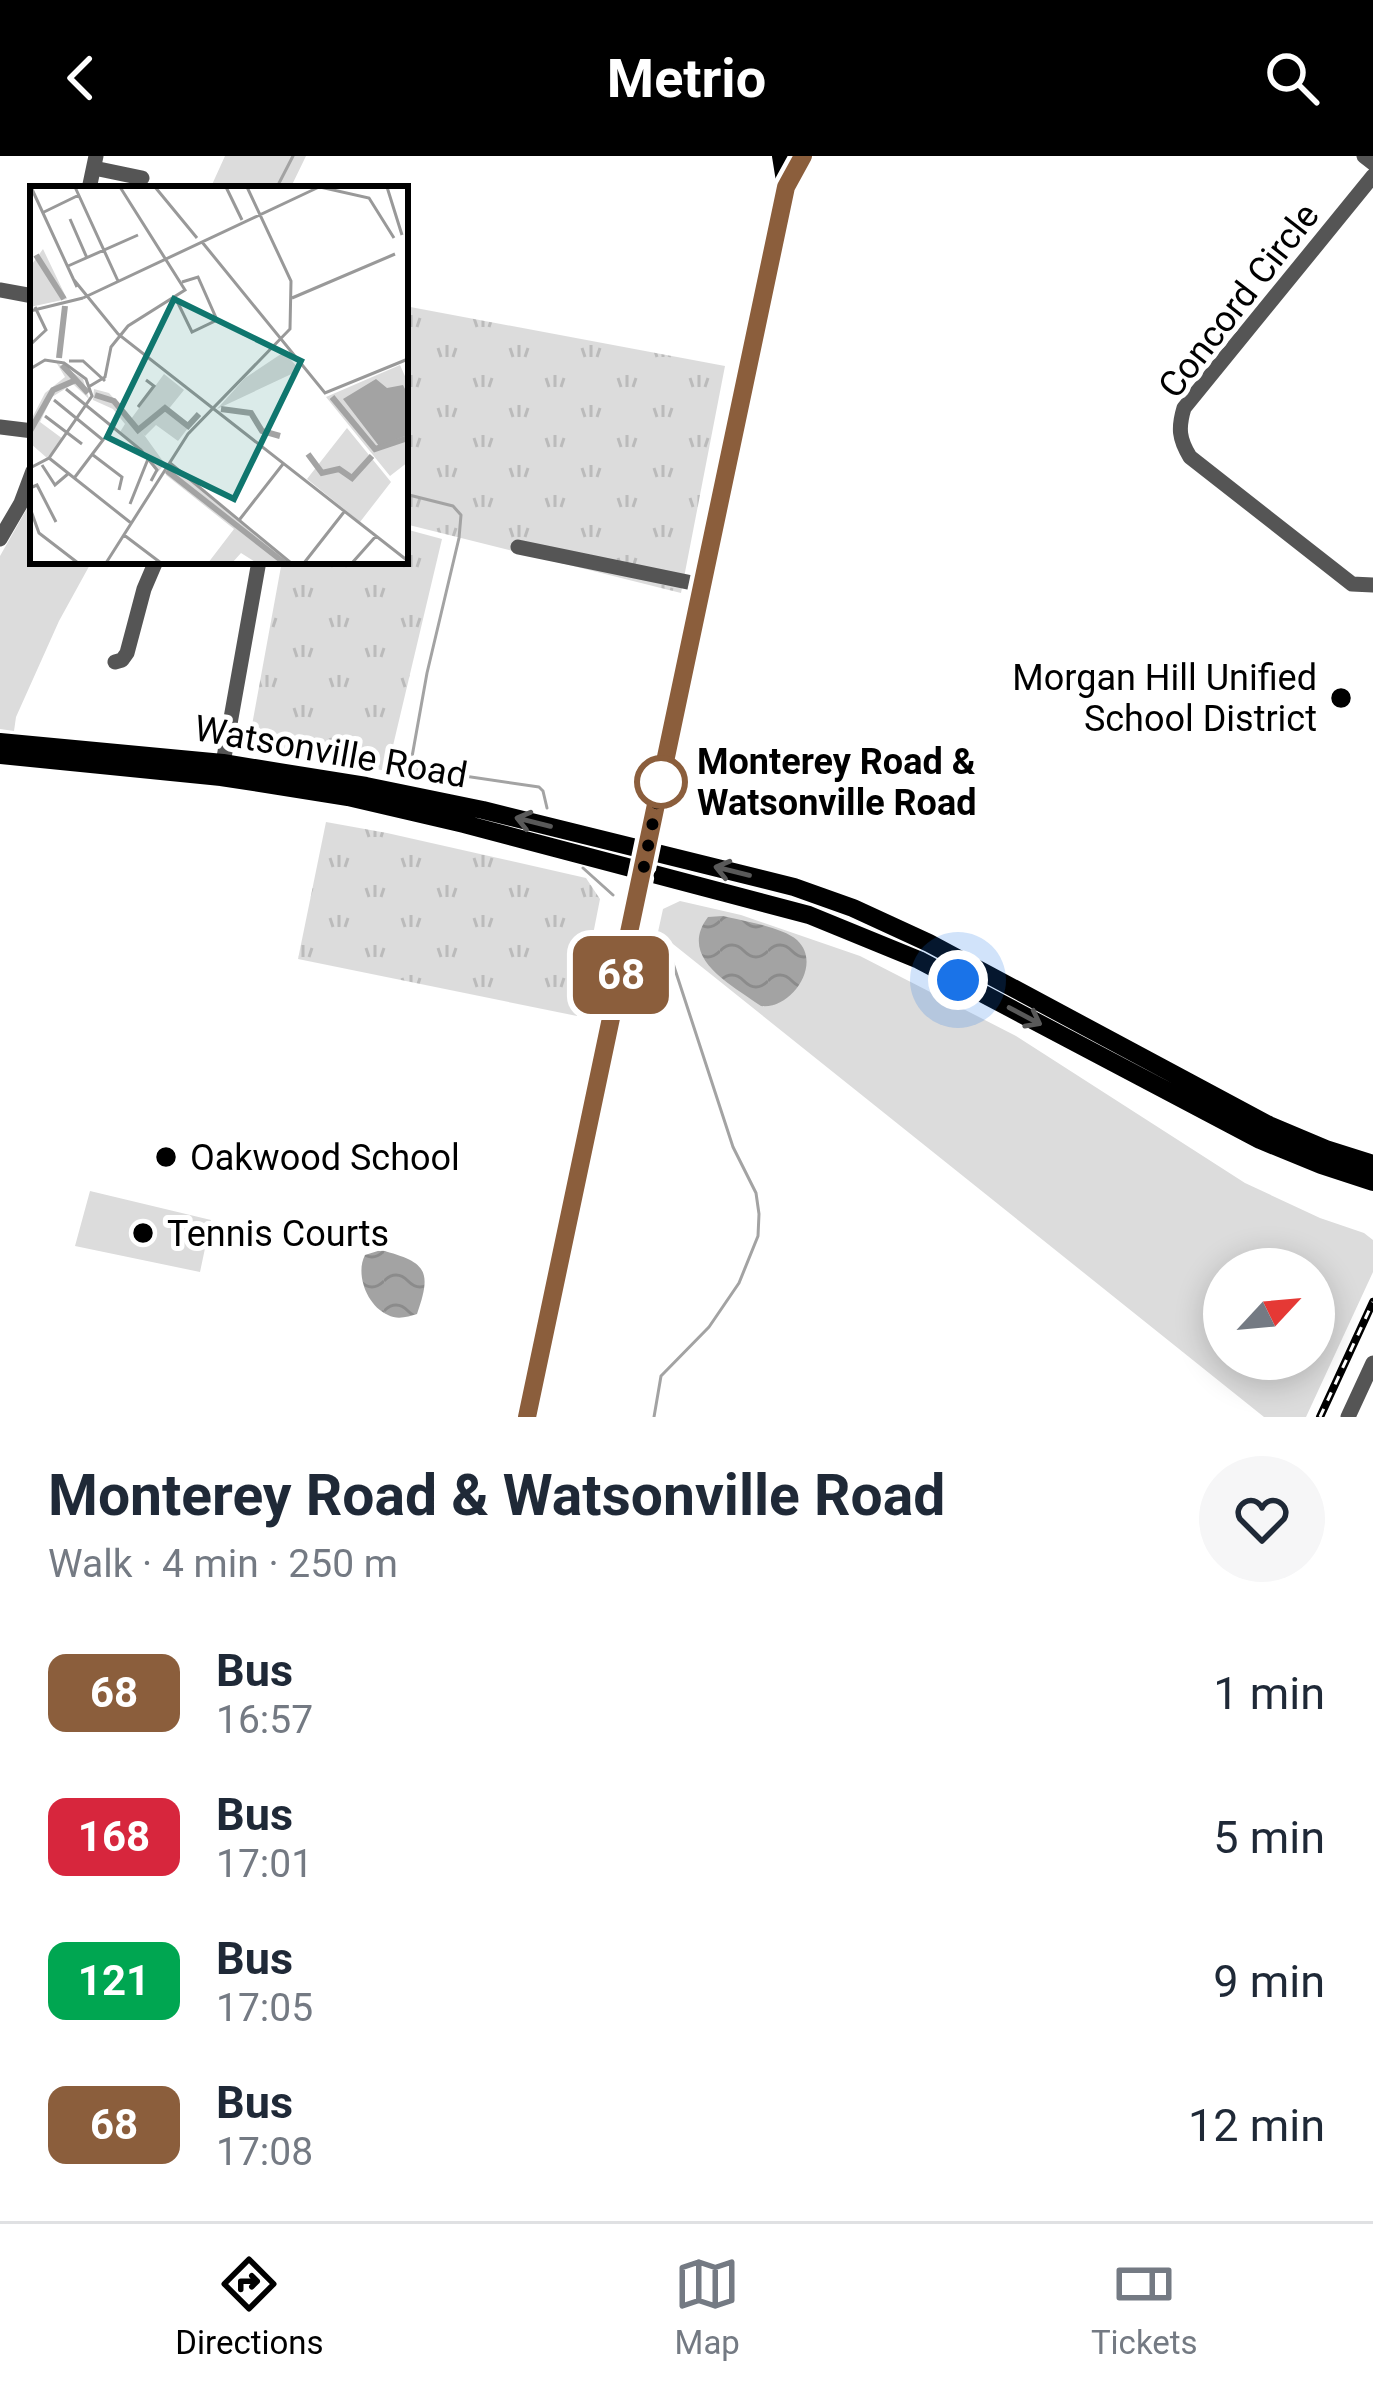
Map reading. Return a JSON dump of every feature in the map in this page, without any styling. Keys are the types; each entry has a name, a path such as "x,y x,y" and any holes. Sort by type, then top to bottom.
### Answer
{"main road":[{"path":"781,156 786,187"},
{"path":"527,1417 786,187 803,156"},
{"name":"Watsonville Road","path":"0,742 223,763 382,789 794,887 929,943 1269,1125 1373,1164"},
{"name":"Watsonville Road","path":"0,754 348,796 808,915 886,944 1261,1140 1373,1182"}],"street":[{"path":"1364,156 1373,163"},
{"path":"95,162 142,178"},
{"name":"Concord Circle","path":"1373,176 1184,408 1178,426 1190,457 1352,584 1373,585"},
{"path":"0,290 30,295"},
{"path":"0,427 30,431"},
{"path":"0,539 30,479"},
{"path":"518,547 702,585"},
{"path":"115,662 128,653 155,564"},
{"path":"223,763 258,564"},
{"path":"1348,1417 1373,1363"}],"green space":[{"path":"225,156 306,156 291,186 211,186"},
{"path":"408,307 725,366 681,593 408,525"},
{"path":"30,503 30,564 90,564 59,621 14,731 0,729 0,556"},
{"path":"408,530 442,539 387,771 248,747 281,564 408,564"},
{"path":"326,822 586,878 600,899 577,1016 298,959"},
{"path":"680,901 741,915 860,956 1016,1036 1245,1183 1364,1233 1373,1240 1373,1272 1335,1354 1335,1248 1203,1248 1203,1368 658,932 663,909"},
{"name":"Tennis Courts","path":"90,1191 211,1220 200,1272 75,1246"},
{"path":"1218,1380 1323,1380 1306,1417 1264,1417"}],"water":[{"path":"708,917 772,928 797,940 807,961 805,972 783,1001 761,1006 723,979 704,958 700,932"},
{"path":"381,1250 422,1270 424,1287 417,1314 391,1317 369,1297 362,1263 365,1255"}],"waterway":[{"path":"278,186 293,156"},
{"path":"408,495 453,506 461,515 410,768 539,787 547,808"},
{"path":"583,868 613,895"},
{"path":"654,1417 661,1376 709,1327 739,1283 758,1236 759,1214 756,1193 733,1147 667,945"}],"railway":[{"path":"1320,1417 1373,1302"}],"bus line":[{"name":"68","path":"527,1417 786,187 803,156"}],"place":[{"name":"Morgan Hill Unified School District","path":"1341,698"},
{"name":"Monterey Road & Watsonville Road","path":"661,782"},
{"name":"Oakwood School","path":"166,1157"},
{"name":"Tennis Courts","path":"143,1233"}],"route":[{"path":"661,782 643,871 808,915 886,944 958,980"}]}
